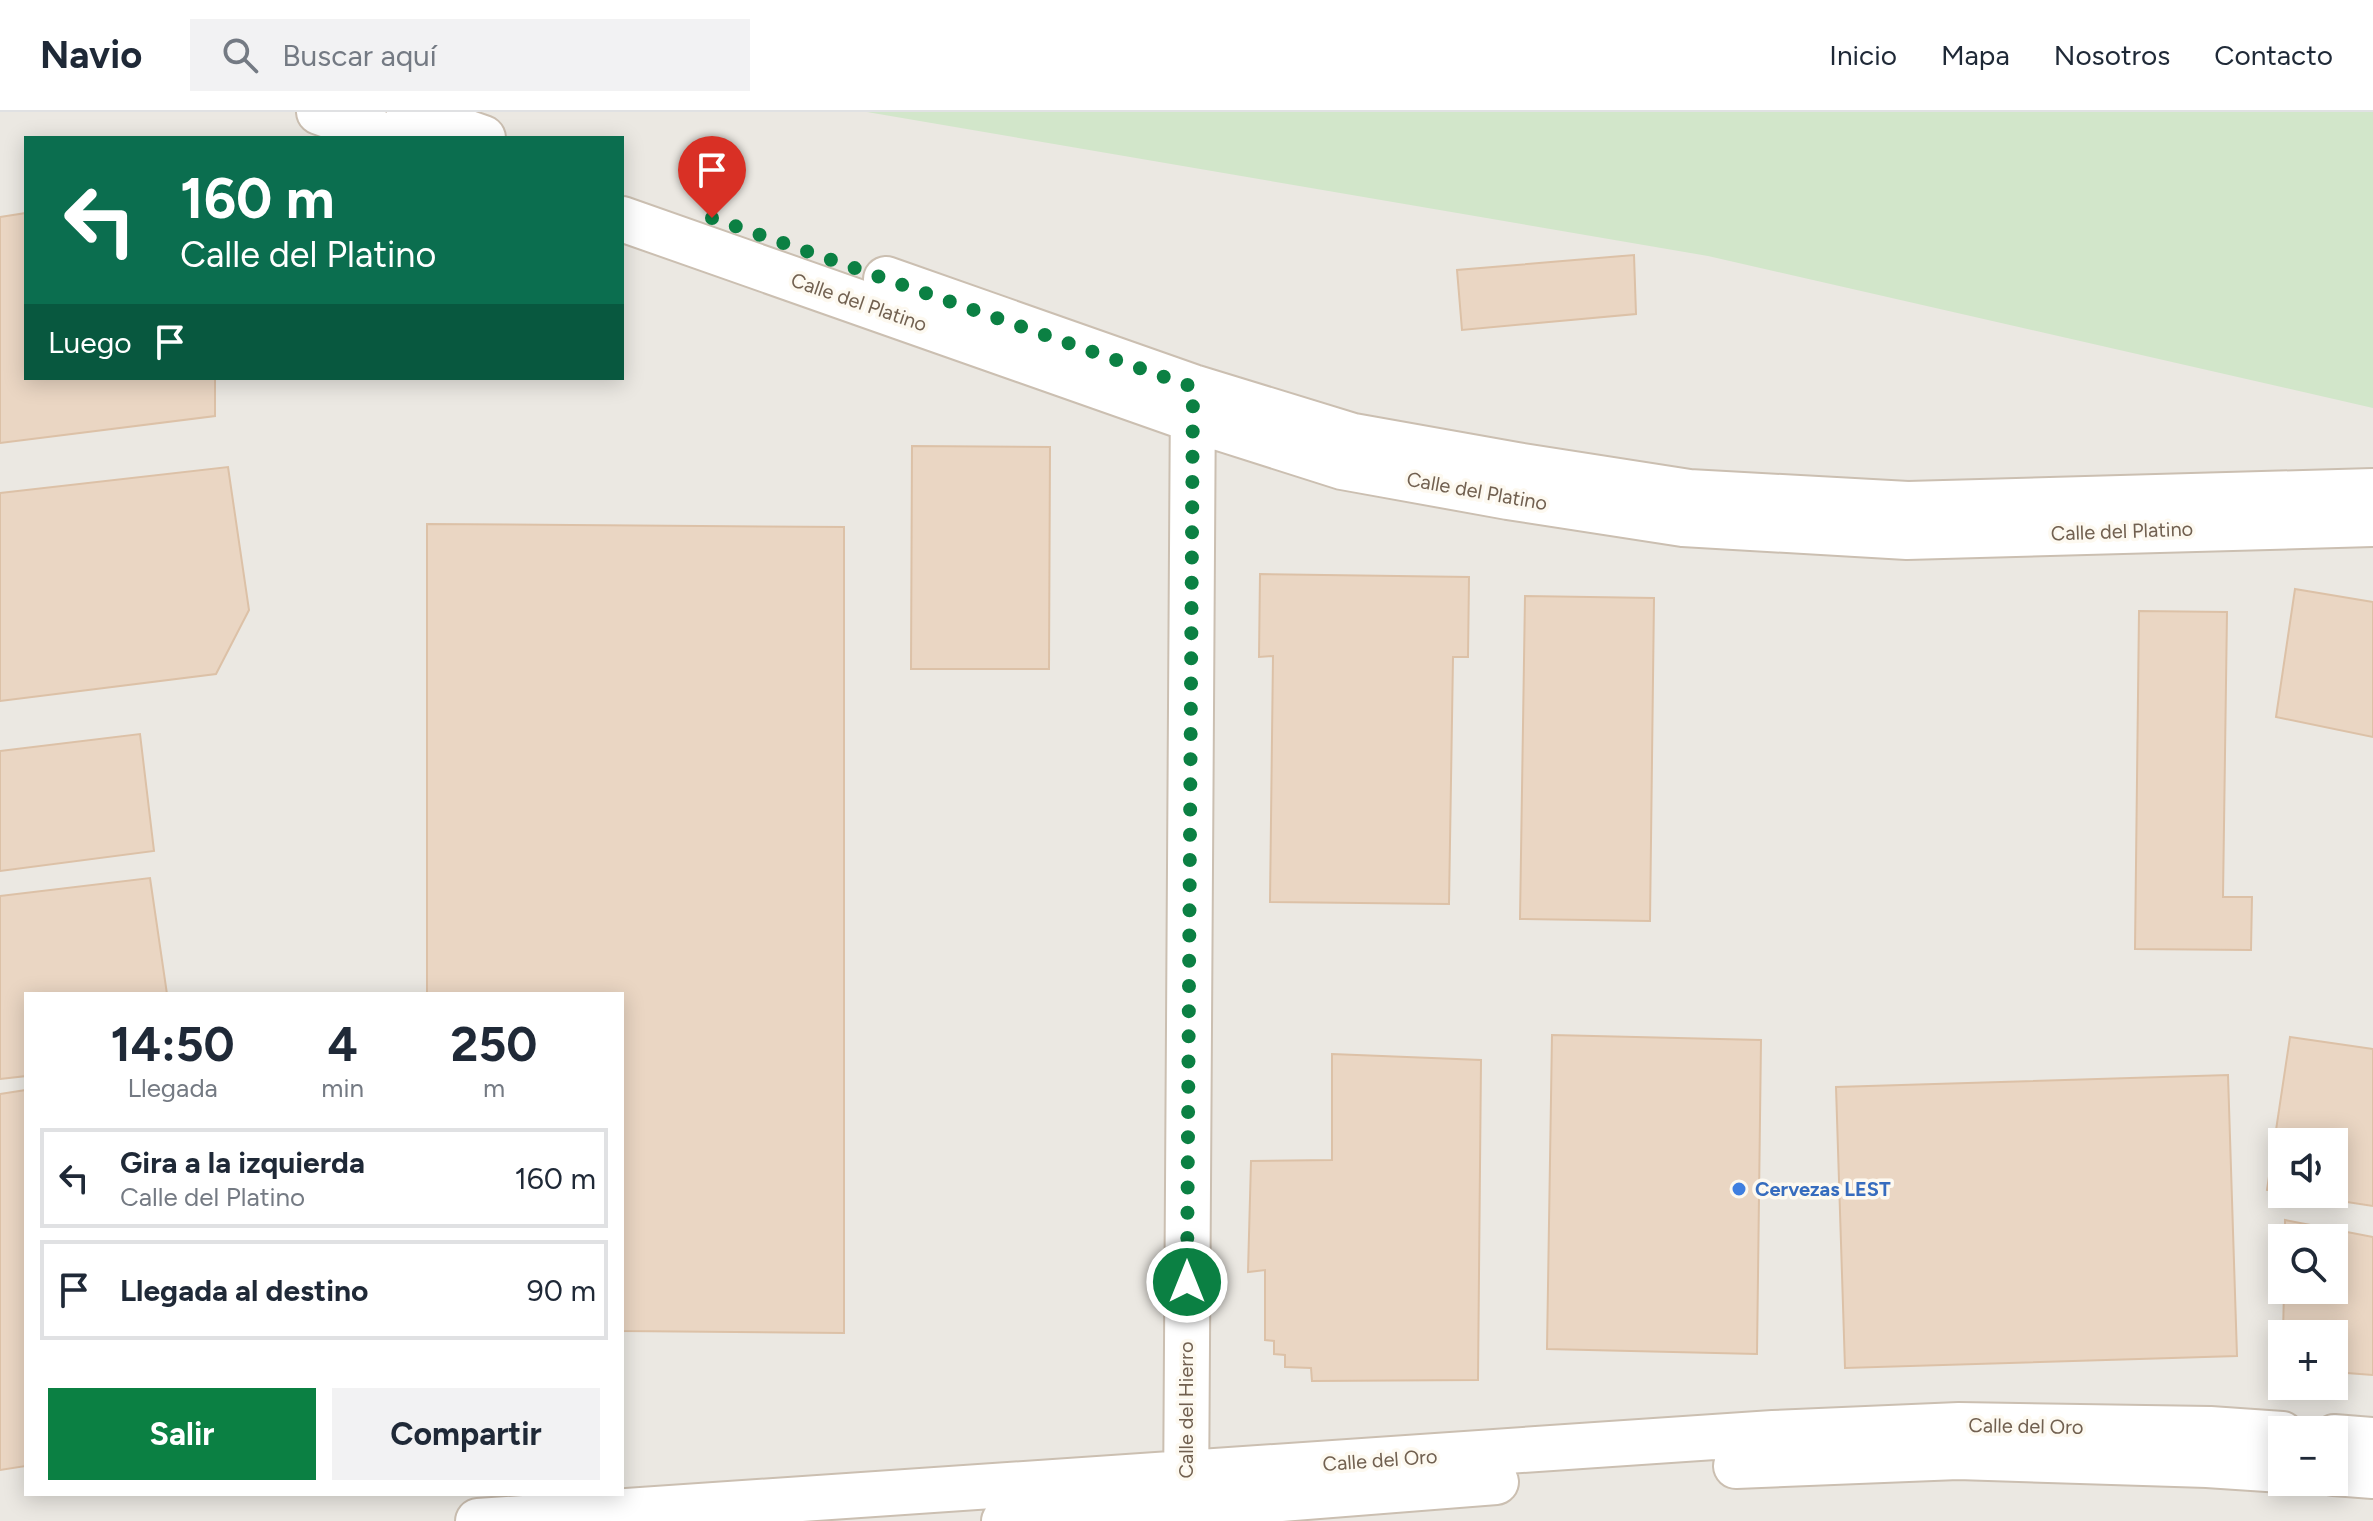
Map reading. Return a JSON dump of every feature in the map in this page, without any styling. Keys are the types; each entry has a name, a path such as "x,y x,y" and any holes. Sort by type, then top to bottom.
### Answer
{"street":[{"path":"319,112 386,136"},
{"path":"409,112 477,136"},
{"name":"Calle del Platino","path":"624,188 1192,403 1342,467 1683,524 1907,537 2373,524"},
{"name":"Calle del Platino","path":"624,220 1192,403 1353,436 1689,492 1908,504 2373,491"},
{"name":"Calle del Hierro","path":"1186,1501 1192,403"},
{"name":"Calle del Oro","path":"1004,1521 1773,1433 1959,1425 2210,1429 2268,1433"},
{"path":"2348,1438 2373,1440"},
{"name":"Calle del Oro","path":"478,1521 1186,1501 1774,1463 1958,1457 2268,1469"},
{"path":"2348,1474 2373,1476"}],"shaded area":[{"path":"0,112 1324,112 2373,375 2373,1521 0,1521"}],"green space":[{"path":"867,112 2373,112 2373,408 1708,256"}],"building":[{"path":"24,213 24,380 215,380 215,416 0,443 0,217"},
{"path":"1634,255 1636,314 1462,330 1457,270"},
{"path":"912,446 1050,447 1049,669 911,669"},
{"path":"228,467 249,610 216,674 0,701 0,493"},
{"path":"427,524 844,527 844,1333 624,1331 624,992 427,992"},
{"path":"1260,574 1469,577 1468,657 1453,657 1449,904 1270,902 1273,656 1259,657"},
{"path":"2295,589 2373,602 2373,737 2276,717"},
{"path":"1525,596 1654,598 1650,921 1520,919"},
{"path":"2139,611 2227,612 2223,897 2252,897 2251,950 2135,949"},
{"path":"140,734 154,851 0,871 0,751"},
{"path":"150,878 167,992 24,992 24,1076 0,1079 0,896"},
{"path":"1552,1035 1761,1040 1757,1354 1547,1349"},
{"path":"2290,1037 2373,1049 2373,1206 2348,1202 2348,1128 2276,1128"},
{"path":"1332,1054 1481,1060 1478,1380 1312,1381 1311,1368 1285,1367 1285,1355 1274,1354 1274,1341 1265,1340 1265,1270 1248,1272 1251,1161 1332,1160"},
{"path":"2228,1075 2237,1356 1845,1368 1836,1087"},
{"path":"24,1090 24,1466 0,1470 0,1094"},
{"path":"2285,1220 2306,1224 2285,1224"},
{"path":"2348,1232 2373,1237 2373,1375 2348,1373 2348,1320 2283,1320 2284,1304 2348,1304"}],"place":[{"name":"Cervezas LEST","path":"1739,1189"}],"route":[{"path":"712,218 1193,387 1187,1282"}]}
